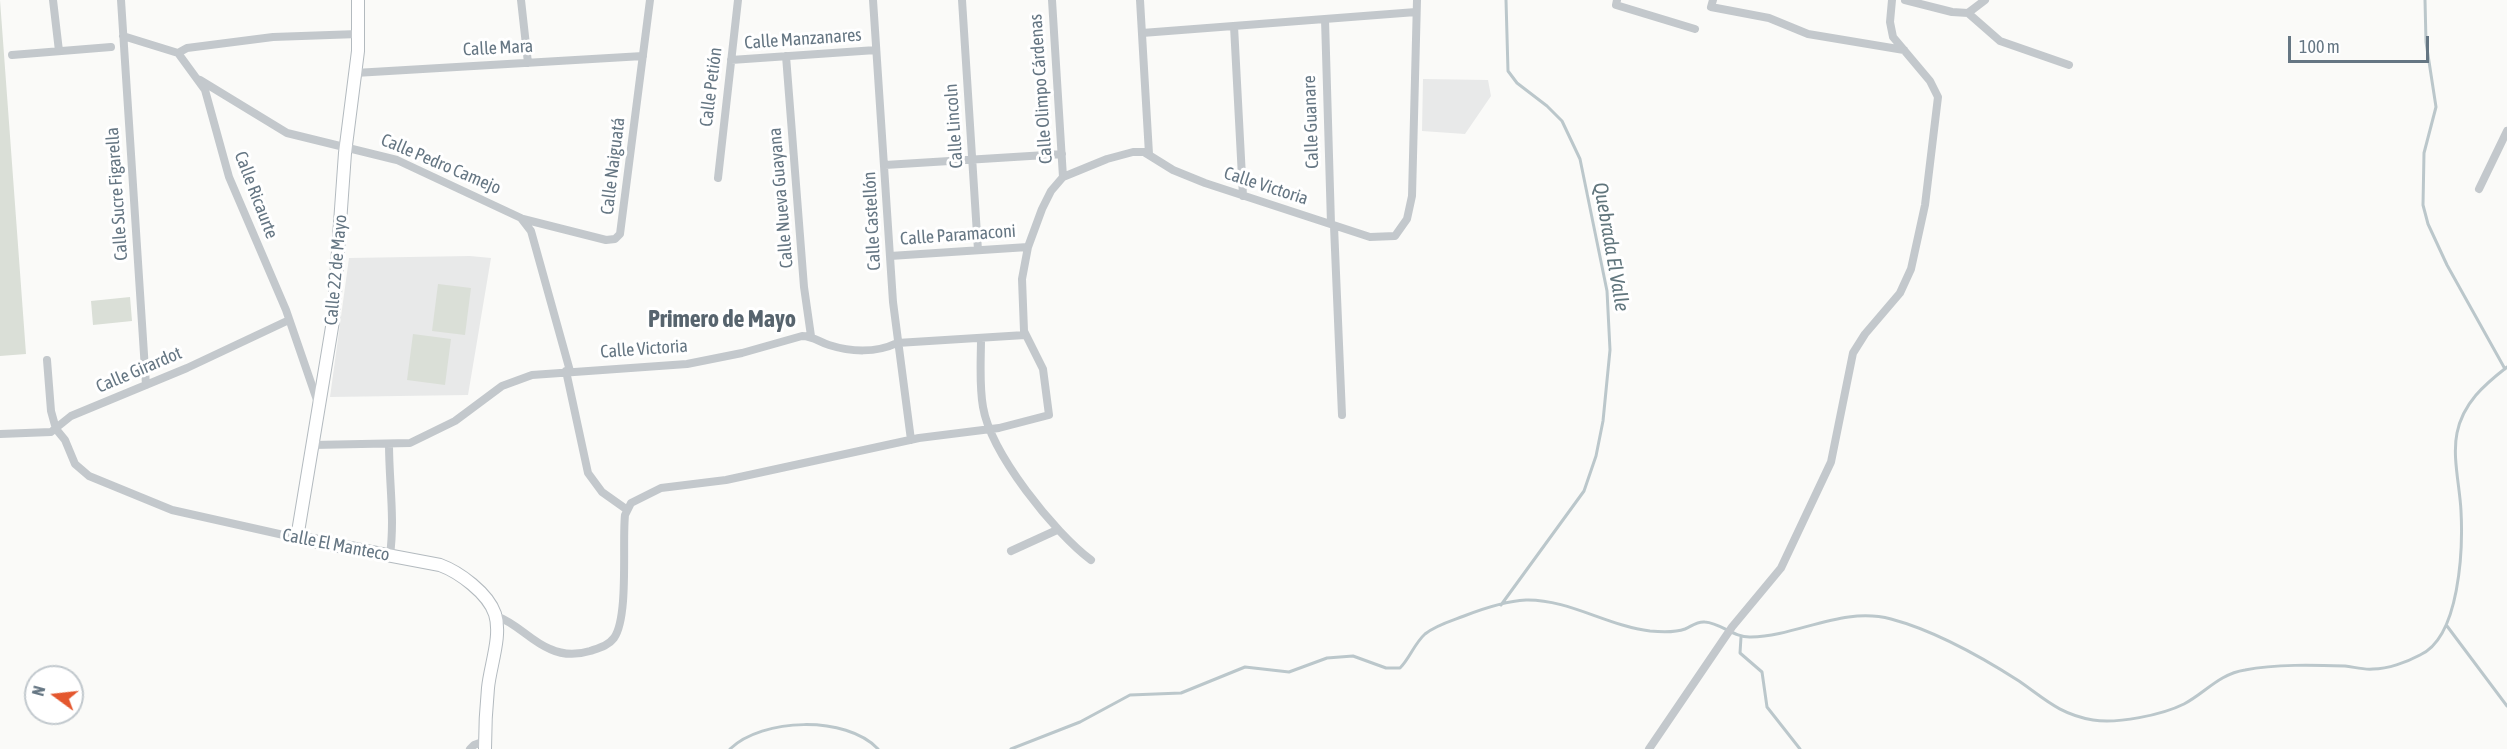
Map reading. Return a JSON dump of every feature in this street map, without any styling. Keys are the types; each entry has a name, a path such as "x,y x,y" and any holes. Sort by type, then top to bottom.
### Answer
{"street":[{"path":"53,0 59,51"},
{"name":"Calle Sucre Figarella","path":"121,0 146,385"},
{"name":"Calle 22 de Mayo","path":"297,538 333,321 346,146 358,34 357,0"},
{"path":"522,0 528,63"},
{"name":"Calle Naiguatá","path":"522,219 606,240 615,239 620,234 650,0"},
{"name":"Calle Petión","path":"717,178 738,0"},
{"name":"Calle Castellón","path":"873,0 897,344 911,440"},
{"name":"Calle Lincoln","path":"962,0 978,250"},
{"name":"Calle Olimpo Cárdenas","path":"1052,0 1064,177"},
{"path":"470,749 474,745 485,745 488,687 496,632 496,615 516,625 543,646 561,653 586,652 610,642 616,634 619,622 626,509 636,499 661,488 726,480 911,440 991,429 1049,414 1043,369 1025,335 1022,279 1028,247 1047,200 1064,177 1127,153 1138,151 1149,154 1140,0"},
{"name":"Calle Victoria","path":"1149,154 1187,177 1370,237 1388,238 1398,232 1407,219 1413,179 1417,0"},
{"path":"1617,0 1616,5 1695,28"},
{"path":"1713,0 1710,6 1769,18 1802,33 1883,49 1904,50"},
{"path":"1649,749 1732,627 1782,568 1831,462 1853,353 1865,334 1900,293 1911,269 1925,205 1938,97 1930,81 1904,50 1890,27 1892,0"},
{"path":"1905,0 1939,4 1968,13 2000,41 2069,65"},
{"path":"1968,13 1985,0"},
{"path":"1142,33 1416,12"},
{"name":"Calle Guanare","path":"1325,19 1342,415"},
{"path":"1234,26 1243,196"},
{"path":"123,36 177,53 187,48 263,38 358,34"},
{"path":"12,56 111,47"},
{"name":"Calle Manzanares","path":"731,60 876,50"},
{"name":"Calle Ricaurte","path":"177,53 200,80 210,102 229,177 289,320 319,406"},
{"name":"Calle Mara","path":"355,73 643,56"},
{"name":"Calle Nueva Guayana","path":"786,56 804,286 811,336"},
{"name":"Calle Pedro Camejo","path":"200,80 287,133 397,160 495,204 522,219"},
{"path":"2480,189 2507,131"},
{"path":"885,165 1062,154"},
{"path":"522,219 531,231 568,371 588,473 602,492 626,509"},
{"name":"Calle Paramaconi","path":"890,256 1028,247"},
{"name":"Calle Girardot","path":"0,434 51,432 71,416 146,385 289,320"},
{"path":"811,336 833,346 852,350 883,349 897,344 1025,335"},
{"name":"Calle Victoria","path":"313,445 410,443 436,432 468,412 487,395 510,382 532,375 687,364 742,353 785,339 811,336"},
{"path":"981,338 983,407 991,429 1017,475 1058,530 1091,560"},
{"name":"Calle El Manteco","path":"47,360 51,411 56,429 65,440 75,464 89,476 190,515 432,563 452,571 487,601 496,615"},
{"path":"389,444 389,481 394,522 390,555"},
{"path":"1011,551 1058,530"}],"shaded area":[{"path":"0,0 26,354 0,356"},
{"path":"1423,79 1488,80 1491,96 1465,134 1422,131"},
{"path":"470,256 491,258 468,395 330,397 349,258"},
{"path":"438,284 471,288 465,335 432,331"},
{"path":"130,297 132,321 93,325 91,301"},
{"path":"413,334 451,339 445,385 407,380"}],"waterway":[{"name":"Quebrada El Valle","path":"1501,605 1584,491 1596,456 1603,421 1610,350 1607,291 1580,159 1562,121 1517,83 1508,71 1506,0"},
{"path":"2425,0 2426,42 2436,107 2424,153 2423,205 2428,224 2447,265 2505,369"},
{"path":"1011,749 1080,722 1130,695 1181,693 1245,667 1289,672 1327,658 1353,656 1386,668 1400,668 1421,638 1434,628 1486,608 1526,600 1557,604 1619,624 1650,631 1676,631 1705,622 1745,637 1786,632 1855,616 1891,619 1941,637 1973,654 2062,710 2081,717 2103,721 2139,718 2164,712 2192,700 2227,675 2245,670 2295,665 2379,669 2403,663 2415,658 2433,645 2444,630 2451,612 2461,547 2461,511 2455,452 2457,433 2469,404 2490,381 2507,367"},
{"path":"2447,626 2507,706"},
{"path":"1741,637 1740,653 1762,672 1767,707 1800,749"},
{"path":"730,749 744,739 762,731 782,726 804,725 846,730 864,738 878,749"}],"district":[{"name":"Primero de Mayo","path":"722,319"}]}
